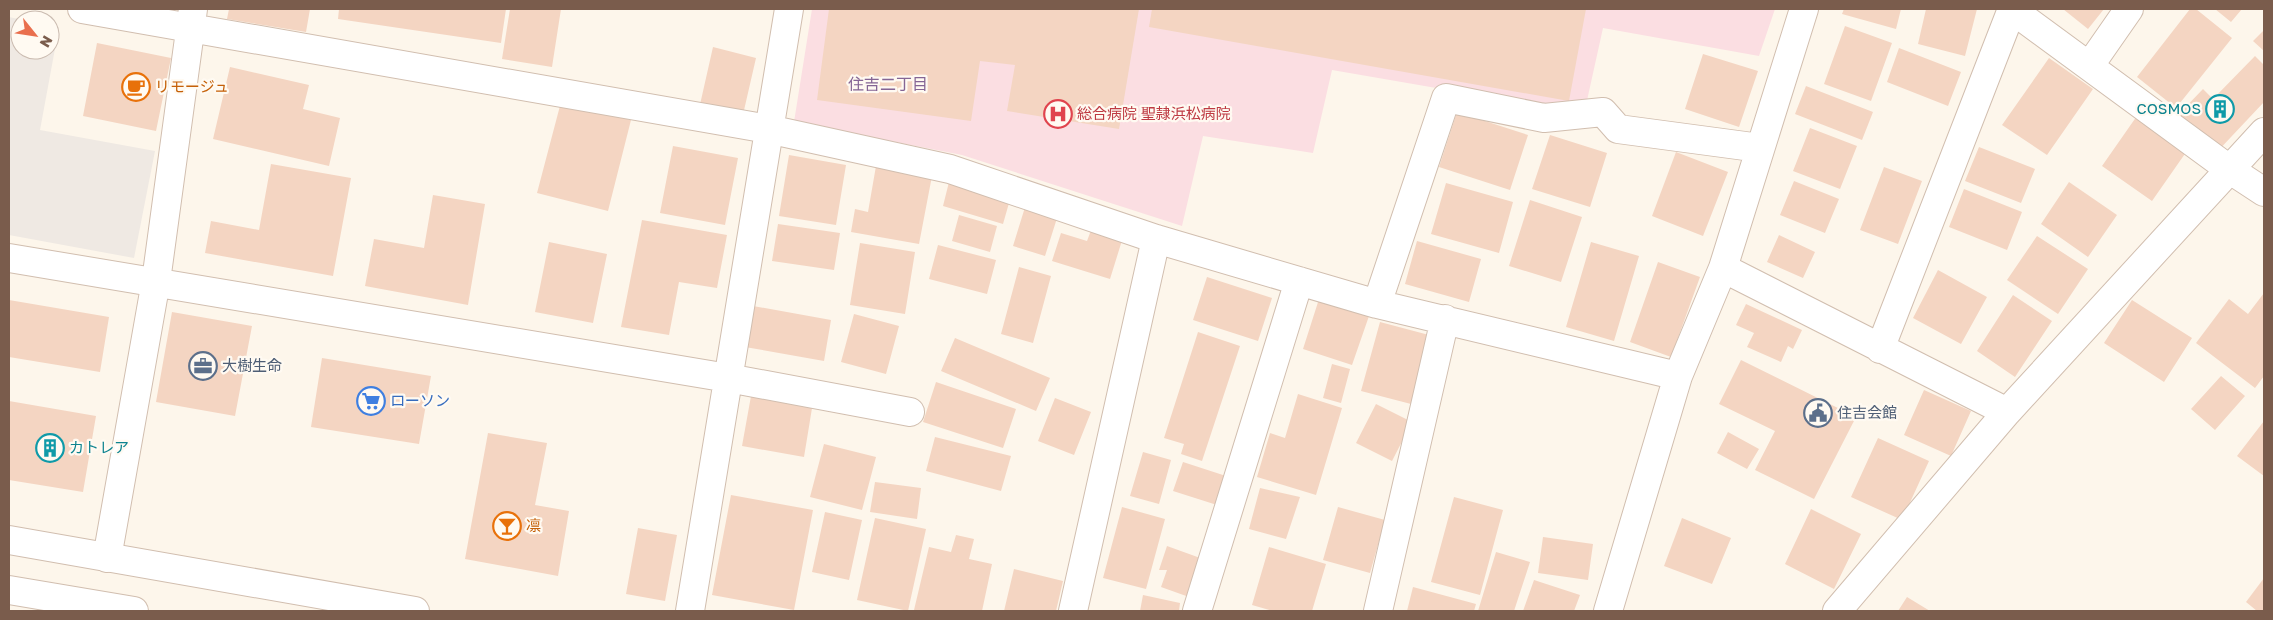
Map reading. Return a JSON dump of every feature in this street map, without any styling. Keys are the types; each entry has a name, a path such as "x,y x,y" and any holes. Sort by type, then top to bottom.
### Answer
{"street":[{"path":"82,9 192,18 768,129 950,169 1156,239 1377,304 1678,376"},
{"path":"690,611 789,9"},
{"path":"1608,611 1678,376 1723,268 1804,9"},
{"path":"1880,349 2012,9 2229,169 2264,192"},
{"path":"2090,65 2130,9"},
{"path":"107,558 156,281 192,18"},
{"path":"1377,304 1446,98 1544,118 1603,112 1618,129 1760,148"},
{"path":"1837,611 2007,412 2264,132"},
{"path":"1073,611 1156,239"},
{"path":"9,258 156,281 728,378 910,412"},
{"path":"1723,268 2007,412"},
{"path":"1197,611 1299,281"},
{"path":"1378,611 1445,319"},
{"path":"9,540 414,611"},
{"path":"9,590 105,609 134,611"}],"shaded area":[{"name":"総合病院 聖隷浜松病院","path":"812,9 1775,9 1759,56 1603,28 1586,105 1540,106 1332,70 1313,153 1203,136 1182,226 962,155 794,122"},
{"path":"9,17 10,60 53,60 40,130 155,151 134,258 9,235"}],"building":[{"path":"229,9 310,9 306,32 227,19"},
{"path":"339,9 506,9 501,43 338,19"},
{"path":"510,9 561,9 552,67 502,59"},
{"path":"829,9 1139,9 1119,129 1007,111 1015,65 980,61 971,121 817,100"},
{"path":"1152,9 1586,9 1569,101 1149,27"},
{"path":"1844,9 1901,9 1896,29 1842,14"},
{"path":"1926,9 1977,9 1965,56 1918,44"},
{"path":"2063,9 2104,9 2088,29"},
{"path":"2190,9 2196,9 2232,38 2176,108 2137,77"},
{"path":"2215,9 2242,9 2231,22"},
{"path":"1845,26 1892,43 1871,101 1824,84"},
{"path":"2264,30 2264,51 2253,41"},
{"path":"97,43 171,58 156,131 83,116"},
{"path":"713,47 756,58 742,119 699,109"},
{"path":"1899,48 1961,72 1948,106 1887,82"},
{"path":"1703,54 1758,71 1739,127 1685,109"},
{"name":"COSMOS","path":"2255,56 2264,65 2264,102 2215,154 2176,117 2203,89 2213,99"},
{"path":"2049,58 2093,89 2047,155 2002,125"},
{"path":"230,67 309,85 303,109 340,118 329,166 213,139"},
{"path":"1806,86 1873,112 1862,140 1795,114"},
{"path":"561,102 631,120 608,211 537,193"},
{"path":"1457,112 1528,135 1510,190 1439,167"},
{"path":"2139,113 2189,148 2152,201 2102,166"},
{"path":"1810,128 1857,146 1840,189 1793,171"},
{"path":"1550,135 1607,153 1590,207 1532,189"},
{"path":"673,146 738,158 725,225 660,213"},
{"path":"1979,147 2035,169 2021,203 1965,181"},
{"path":"1676,152 1728,172 1703,236 1652,216"},
{"path":"789,155 846,165 836,225 779,216"},
{"path":"271,164 351,178 333,276 205,253 211,221 259,230"},
{"path":"876,166 932,176 919,244 851,232 855,209 868,212"},
{"path":"1884,167 1922,181 1898,244 1860,230"},
{"path":"950,178 1011,196 1003,224 943,206"},
{"path":"1794,181 1839,199 1825,233 1780,215"},
{"path":"2069,182 2117,215 2088,257 2041,224"},
{"path":"1446,183 1513,202 1499,253 1431,234"},
{"path":"1964,189 2022,212 2007,250 1949,227"},
{"path":"433,195 485,204 468,305 365,286 374,239 424,248"},
{"path":"1530,200 1582,217 1561,282 1509,266"},
{"path":"1026,204 1058,215 1045,256 1013,246"},
{"path":"959,215 997,226 990,252 952,241"},
{"path":"642,220 727,235 717,288 679,282 669,335 621,327"},
{"path":"778,224 840,233 834,270 772,261"},
{"path":"1093,225 1124,234 1110,279 1052,261 1061,233 1087,241"},
{"path":"1779,235 1815,252 1803,278 1767,262"},
{"path":"2037,236 2088,269 2058,314 2007,280"},
{"path":"1417,241 1481,259 1469,302 1405,284"},
{"path":"549,242 607,254 593,323 535,312"},
{"path":"1591,242 1639,256 1614,341 1566,327"},
{"path":"860,243 915,252 905,314 850,305"},
{"path":"938,245 996,260 987,294 929,279"},
{"path":"1658,262 1700,277 1671,357 1630,342"},
{"path":"1019,267 1051,276 1033,343 1001,334"},
{"path":"1938,270 1987,297 1961,344 1913,318"},
{"path":"1207,277 1272,298 1258,341 1193,320"},
{"path":"2264,293 2264,376 2255,388 2196,343 2229,299 2248,314"},
{"path":"2013,295 2052,321 2015,377 1977,351"},
{"path":"1319,299 1369,316 1352,365 1303,349"},
{"path":"9,300 109,317 100,372 9,357"},
{"path":"2132,300 2192,338 2164,382 2104,343"},
{"path":"1746,304 1802,330 1793,349 1788,346 1781,362 1747,347 1754,333 1736,325"},
{"path":"753,306 831,320 824,361 745,347"},
{"path":"172,312 252,326 235,416 156,402"},
{"path":"854,314 899,326 886,374 841,362"},
{"path":"1380,322 1429,335 1411,404 1361,391"},
{"path":"1198,332 1240,346 1202,461 1181,454 1184,444 1164,438"},
{"path":"955,338 1050,378 1036,411 941,371"},
{"name":"ローソン","path":"322,358 431,376 419,444 311,427"},
{"path":"1741,360 1856,417 1814,499 1755,470 1775,431 1719,404"},
{"path":"1332,364 1350,369 1341,403 1323,398"},
{"path":"2221,376 2245,396 2215,430 2191,409"},
{"path":"936,382 1016,409 1003,448 923,422"},
{"path":"753,385 814,396 804,457 742,446"},
{"path":"1924,390 1971,411 1951,456 1904,435"},
{"path":"1298,394 1342,408 1316,495 1257,477 1270,433 1285,438"},
{"path":"1055,398 1091,412 1074,455 1038,441"},
{"name":"カトレア","path":"9,401 96,416 83,492 9,480"},
{"path":"1376,404 1412,422 1392,461 1356,443"},
{"path":"2264,421 2264,476 2237,456"},
{"path":"1728,432 1759,449 1747,469 1717,453"},
{"path":"488,433 547,443 535,505 569,511 558,576 465,559"},
{"path":"935,437 1011,456 1001,491 926,471"},
{"path":"1878,438 1929,461 1902,520 1851,497"},
{"path":"824,444 876,457 862,510 810,497"},
{"path":"1143,452 1171,460 1159,504 1130,496"},
{"path":"1183,462 1226,476 1217,505 1173,491"},
{"path":"875,482 921,488 917,519 870,512"},
{"path":"1260,488 1300,497 1286,539 1249,529"},
{"path":"731,495 813,510 794,610 712,595"},
{"path":"1454,497 1503,510 1480,595 1431,582"},
{"path":"1122,507 1165,519 1146,589 1103,578"},
{"path":"1338,507 1385,520 1370,573 1323,560"},
{"path":"1811,509 1861,534 1834,589 1785,564"},
{"path":"825,512 862,520 849,580 812,572"},
{"path":"875,518 926,529 908,611 857,600"},
{"path":"1682,518 1731,538 1712,584 1664,566"},
{"path":"638,528 677,535 665,601 626,594"},
{"path":"956,535 974,539 969,559 992,564 982,611 914,610 929,547 951,552"},
{"path":"1543,537 1593,544 1588,580 1538,573"},
{"path":"1167,546 1203,559 1189,597 1161,587 1167,570 1159,570"},
{"path":"1269,547 1326,564 1312,611 1273,611 1252,605"},
{"path":"1496,552 1530,562 1514,611 1478,611"},
{"path":"1014,569 1063,581 1056,611 1004,611"},
{"path":"2264,578 2264,611 2257,611 2246,602"},
{"path":"1534,580 1580,595 1574,611 1523,611"},
{"path":"1413,587 1476,604 1474,611 1407,611"},
{"path":"1143,595 1180,603 1179,611 1140,611"},
{"path":"1907,597 1930,611 1898,611"}],"place":[{"name":"リモージュ","path":"136,87"},
{"name":"COSMOS","path":"2220,109"},
{"name":"総合病院 聖隷浜松病院","path":"1058,114"},
{"name":"大樹生命","path":"203,366"},
{"name":"ローソン","path":"371,401"},
{"name":"住吉会館","path":"1818,413"},
{"name":"カトレア","path":"50,448"},
{"name":"凛","path":"507,526"}],"district":[{"name":"住吉二丁目","path":"888,84"}]}
